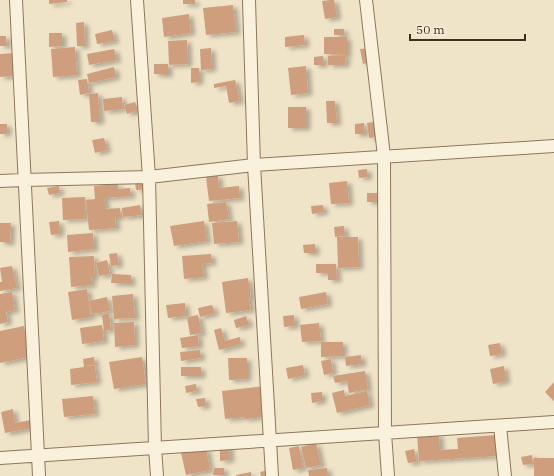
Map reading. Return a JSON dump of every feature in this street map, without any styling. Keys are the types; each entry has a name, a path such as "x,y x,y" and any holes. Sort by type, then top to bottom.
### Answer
{"street":[{"path":"16,0 39,476"},
{"path":"137,0 149,177 155,448 157,476"},
{"path":"249,0 254,165 272,476"},
{"path":"366,0 384,156 385,433 388,476"},
{"path":"0,182 149,177 254,165 554,146"},
{"path":"0,458 554,422"},
{"path":"500,426 505,476"}],"building":[{"path":"49,0 67,0 67,2 49,4"},
{"path":"183,0 195,0 195,4 183,4"},
{"path":"334,0 337,17 325,19 322,1"},
{"path":"233,5 236,32 206,35 203,8"},
{"path":"189,14 191,33 164,37 162,18"},
{"path":"84,22 85,46 77,46 76,23"},
{"path":"334,29 344,29 344,35 334,35"},
{"path":"112,30 115,41 97,44 95,34"},
{"path":"49,33 62,33 62,46 49,47"},
{"path":"304,35 305,45 285,47 285,37"},
{"path":"0,36 6,36 7,46 0,46"},
{"path":"324,37 347,37 347,55 324,54"},
{"path":"187,40 188,64 169,65 168,41"},
{"path":"75,47 77,75 53,77 51,49"},
{"path":"211,48 212,69 201,70 200,49"},
{"path":"369,48 372,62 363,64 360,49"},
{"path":"114,49 117,60 89,65 87,54"},
{"path":"14,53 16,76 0,77 0,54"},
{"path":"323,56 324,65 314,65 314,57"},
{"path":"328,56 346,56 345,65 328,65"},
{"path":"154,64 168,64 168,75 154,74"},
{"path":"306,66 308,93 291,95 288,68"},
{"path":"114,67 116,77 89,83 87,74"},
{"path":"191,68 199,68 199,82 191,83"},
{"path":"87,79 89,93 80,95 78,80"},
{"path":"235,80 240,101 229,103 226,86 214,88 214,84"},
{"path":"98,93 100,122 91,122 89,94"},
{"path":"122,97 123,109 104,111 103,99"},
{"path":"326,101 335,101 337,123 327,123"},
{"path":"135,102 138,110 127,114 124,105"},
{"path":"288,107 306,107 306,128 288,128"},
{"path":"378,121 381,136 369,138 367,123"},
{"path":"364,123 365,134 355,134 355,124"},
{"path":"0,124 7,124 7,134 0,134"},
{"path":"104,138 107,150 95,153 92,140"},
{"path":"367,169 368,177 359,178 358,170"},
{"path":"218,175 219,188 239,186 240,198 209,201 206,177"},
{"path":"347,181 349,203 331,204 329,183"},
{"path":"135,182 147,182 147,189 136,190"},
{"path":"118,184 118,189 130,188 131,196 104,198 106,209 120,208 121,217 115,217 116,228 89,230 86,200 95,199 94,186"},
{"path":"59,186 60,193 49,195 47,188"},
{"path":"367,193 378,193 378,202 367,202"},
{"path":"85,197 86,219 63,220 62,198"},
{"path":"226,202 229,219 209,222 207,204"},
{"path":"140,205 142,215 123,217 122,208"},
{"path":"323,205 324,212 312,214 311,206"},
{"path":"59,221 60,234 51,235 49,222"},
{"path":"204,221 207,241 174,246 170,226"},
{"path":"237,221 239,242 214,244 212,223"},
{"path":"0,223 11,223 10,243 0,242"},
{"path":"344,226 345,236 335,237 334,227"},
{"path":"93,233 94,249 68,252 67,235"},
{"path":"337,237 358,237 359,267 338,268"},
{"path":"315,244 315,253 304,253 303,245"},
{"path":"117,253 119,265 111,266 109,254"},
{"path":"211,254 212,263 202,264 204,277 184,279 182,256"},
{"path":"94,256 95,277 91,277 92,285 71,287 69,257"},
{"path":"107,260 110,274 99,276 96,263"},
{"path":"316,264 336,264 337,280 328,280 328,273 316,273"},
{"path":"12,266 17,288 0,291 0,282 2,282 0,268"},
{"path":"112,274 131,275 131,284 111,283"},
{"path":"248,278 251,310 226,313 222,282"},
{"path":"87,289 91,317 72,320 68,292"},
{"path":"12,292 15,310 6,312 8,322 0,324 0,294"},
{"path":"326,292 328,304 301,309 299,297"},
{"path":"133,294 135,318 114,319 112,296"},
{"path":"107,297 110,311 92,314 89,301"},
{"path":"185,303 186,316 168,318 166,305"},
{"path":"212,305 215,313 200,317 198,308"},
{"path":"109,313 111,330 104,331 102,315"},
{"path":"198,315 202,333 190,335 187,317"},
{"path":"294,315 295,326 284,327 283,316"},
{"path":"246,316 249,325 236,328 234,320"},
{"path":"134,322 135,345 115,347 114,323"},
{"path":"319,323 321,341 302,342 300,325"},
{"path":"102,325 104,341 82,344 80,328"},
{"path":"24,326 29,357 0,363 0,331"},
{"path":"221,328 225,341 240,337 241,344 219,350 214,330"},
{"path":"198,335 199,346 182,348 180,338"},
{"path":"321,342 343,342 343,356 321,357"},
{"path":"500,343 502,354 490,356 488,345"},
{"path":"200,350 201,358 181,361 180,352"},
{"path":"361,355 362,364 346,366 345,357"},
{"path":"94,357 95,365 86,366 95,366 97,382 71,385 70,369 84,367 83,359"},
{"path":"142,357 146,384 114,389 109,362"},
{"path":"228,358 247,358 247,379 229,380"},
{"path":"331,359 333,373 324,375 321,361"},
{"path":"303,365 305,375 288,379 286,368"},
{"path":"504,366 506,381 493,384 490,369"},
{"path":"181,367 201,367 201,376 181,376"},
{"path":"365,371 368,389 349,393 347,381 335,383 333,376"},
{"path":"554,382 554,401 545,392"},
{"path":"196,384 197,391 186,393 185,386"},
{"path":"265,386 269,416 245,419 244,417 225,419 222,391"},
{"path":"344,390 345,396 367,391 370,405 337,413 332,393"},
{"path":"322,392 322,401 312,403 311,393"},
{"path":"93,396 95,414 64,417 62,399"},
{"path":"205,398 206,406 198,407 196,399"},
{"path":"13,409 15,423 31,420 33,428 5,433 1,412"},
{"path":"439,434 440,450 458,449 457,438 496,435 497,456 419,461 417,435"},
{"path":"229,443 230,460 220,461 220,444"},
{"path":"316,443 321,465 306,468 301,447"},
{"path":"299,446 303,468 293,470 289,448"},
{"path":"206,448 210,470 186,475 181,453"},
{"path":"414,449 417,462 408,463 405,451"},
{"path":"532,455 533,464 523,465 521,457"},
{"path":"534,458 554,458 554,476 534,476"},
{"path":"214,468 224,468 224,475 213,475"},
{"path":"327,468 328,476 309,476 308,470"},
{"path":"269,470 271,476 261,476 260,472"},
{"path":"251,472 251,476 236,476 236,475"}]}
